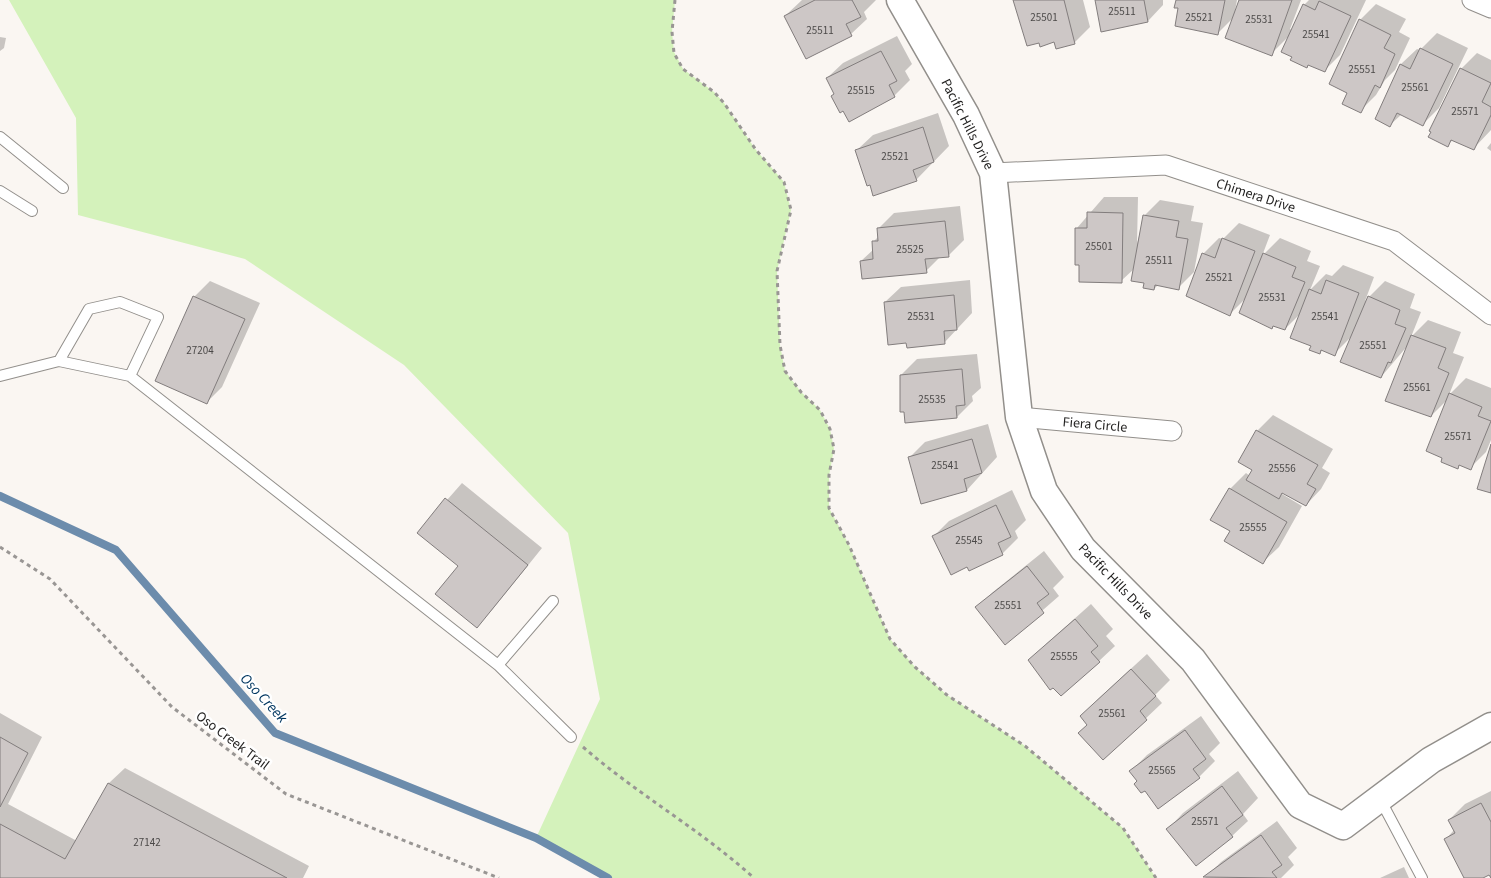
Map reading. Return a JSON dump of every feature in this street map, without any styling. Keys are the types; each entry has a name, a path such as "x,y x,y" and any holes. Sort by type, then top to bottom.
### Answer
{"street":[{"name":"Pacific Hills Drive","path":"900,0 966,115 993,173 1019,417 1044,491 1083,549 1193,660 1300,805 1343,826 1431,760 1491,726"},
{"path":"1472,0 1491,8"},
{"name":"Chimera Drive","path":"993,173 1166,165 1394,241 1491,316"},
{"name":"Fiera Circle","path":"1019,417 1172,431"}],"lane":[{"path":"0,137 63,188"},
{"path":"0,192 32,211"},
{"path":"59,361 89,309 120,302 158,317 130,376"},
{"path":"0,376 59,361 130,376 498,665 572,737"},
{"path":"498,665 553,601"},
{"path":"1380,798 1422,878"}],"path":[{"path":"674,0 672,32 674,52 683,69 714,92 724,103 756,150 784,182 792,210 777,271 780,345 785,371 801,392 820,410 830,429 834,449 829,476 829,508 849,545 890,639 916,667 947,695 1025,746 1123,828 1156,878"},
{"name":"Oso Creek Trail","path":"0,548 50,579 172,707 286,794 499,878"},
{"path":"572,737 608,769 684,822 754,878"}],"green space":[{"path":"9,0 675,0 672,32 674,52 683,69 714,92 724,103 756,150 784,182 791,210 777,271 780,345 785,371 801,392 820,410 830,429 834,449 829,476 829,508 849,545 890,639 915,667 947,695 1025,746 1123,828 1156,878 608,878 536,838 600,699 568,533 404,365 245,259 78,215 76,118"}],"building":[{"path":"815,0 852,0 861,17 846,24 852,36 806,59 784,16"},
{"path":"1013,0 1064,0 1075,44 1056,49 1054,42 1040,47 1039,43 1027,46"},
{"path":"1095,0 1144,0 1148,22 1101,32"},
{"path":"1176,0 1225,0 1218,35 1175,26 1178,8 1174,8"},
{"path":"1239,0 1292,0 1272,56 1225,38"},
{"path":"1319,1 1351,16 1325,72 1308,65 1307,68 1290,60 1292,57 1281,52 1303,4 1315,10"},
{"path":"1359,19 1391,35 1384,48 1395,54 1380,88 1375,85 1361,113 1342,104 1347,93 1329,84"},
{"path":"1420,48 1453,64 1423,126 1397,113 1390,127 1375,119 1400,64 1410,69"},
{"path":"881,51 897,81 889,85 895,97 849,122 843,111 840,113 831,96 834,94 826,78"},
{"path":"1460,68 1491,83 1482,102 1491,107 1491,115 1474,150 1451,140 1448,147 1428,137 1431,132 1429,131"},
{"path":"923,127 934,162 913,170 917,181 873,196 870,185 867,186 855,150"},
{"path":"1087,212 1123,213 1122,283 1079,282 1079,265 1075,265 1075,228 1087,228"},
{"path":"1143,215 1179,221 1176,237 1188,239 1179,290 1155,285 1154,290 1143,288 1144,283 1131,281"},
{"path":"945,221 949,257 925,259 927,273 862,279 860,261 873,259 872,241 878,241 877,228"},
{"path":"1222,238 1255,251 1230,316 1186,296 1202,253 1215,258"},
{"path":"1263,253 1296,267 1292,277 1305,282 1285,330 1273,326 1272,329 1239,313"},
{"path":"1326,280 1359,293 1335,356 1321,350 1320,354 1309,350 1311,346 1290,338 1309,289 1321,294"},
{"path":"954,295 957,330 944,331 945,344 907,348 906,343 888,345 884,302"},
{"path":"193,296 245,319 207,404 155,381"},
{"path":"1368,296 1400,310 1395,324 1406,328 1391,363 1388,362 1381,378 1340,362"},
{"path":"1411,335 1446,348 1438,368 1449,373 1431,417 1385,401"},
{"path":"962,369 965,405 956,406 957,418 905,423 904,412 900,412 900,375"},
{"path":"1449,393 1482,407 1478,416 1491,421 1471,470 1459,465 1458,469 1441,462 1442,458 1426,451"},
{"path":"1256,430 1318,465 1307,484 1316,489 1306,506 1282,493 1279,499 1246,480 1252,470 1238,462"},
{"path":"972,439 982,473 964,479 967,491 921,504 908,457"},
{"path":"1491,444 1491,493 1477,489"},
{"path":"1229,488 1287,522 1263,564 1224,541 1230,531 1210,520"},
{"path":"445,498 528,565 477,628 435,594 458,566 417,533"},
{"path":"996,505 1011,537 998,543 1003,555 969,571 967,567 951,575 932,536"},
{"path":"1027,566 1049,594 1037,603 1044,613 1005,645 975,607"},
{"path":"1075,619 1098,646 1091,652 1100,662 1061,696 1053,688 1050,690 1028,660"},
{"path":"1131,669 1156,696 1140,711 1147,720 1103,760 1078,733 1087,725 1080,716"},
{"path":"1185,730 1206,759 1193,769 1200,778 1158,809 1145,791 1141,793 1134,784 1137,781 1129,771"},
{"path":"0,737 28,753 0,807"},
{"path":"108,783 287,878 0,878 0,824 65,859"},
{"path":"1222,786 1243,815 1226,828 1233,837 1196,866 1166,829"},
{"path":"1481,803 1491,822 1491,878 1489,875 1483,878 1464,878 1444,839 1455,833 1448,820"},
{"path":"1261,835 1282,865 1272,872 1277,878 1203,877"}],"waterway":[{"name":"Oso Creek","path":"0,496 116,550 275,733 536,838 608,878"}]}
